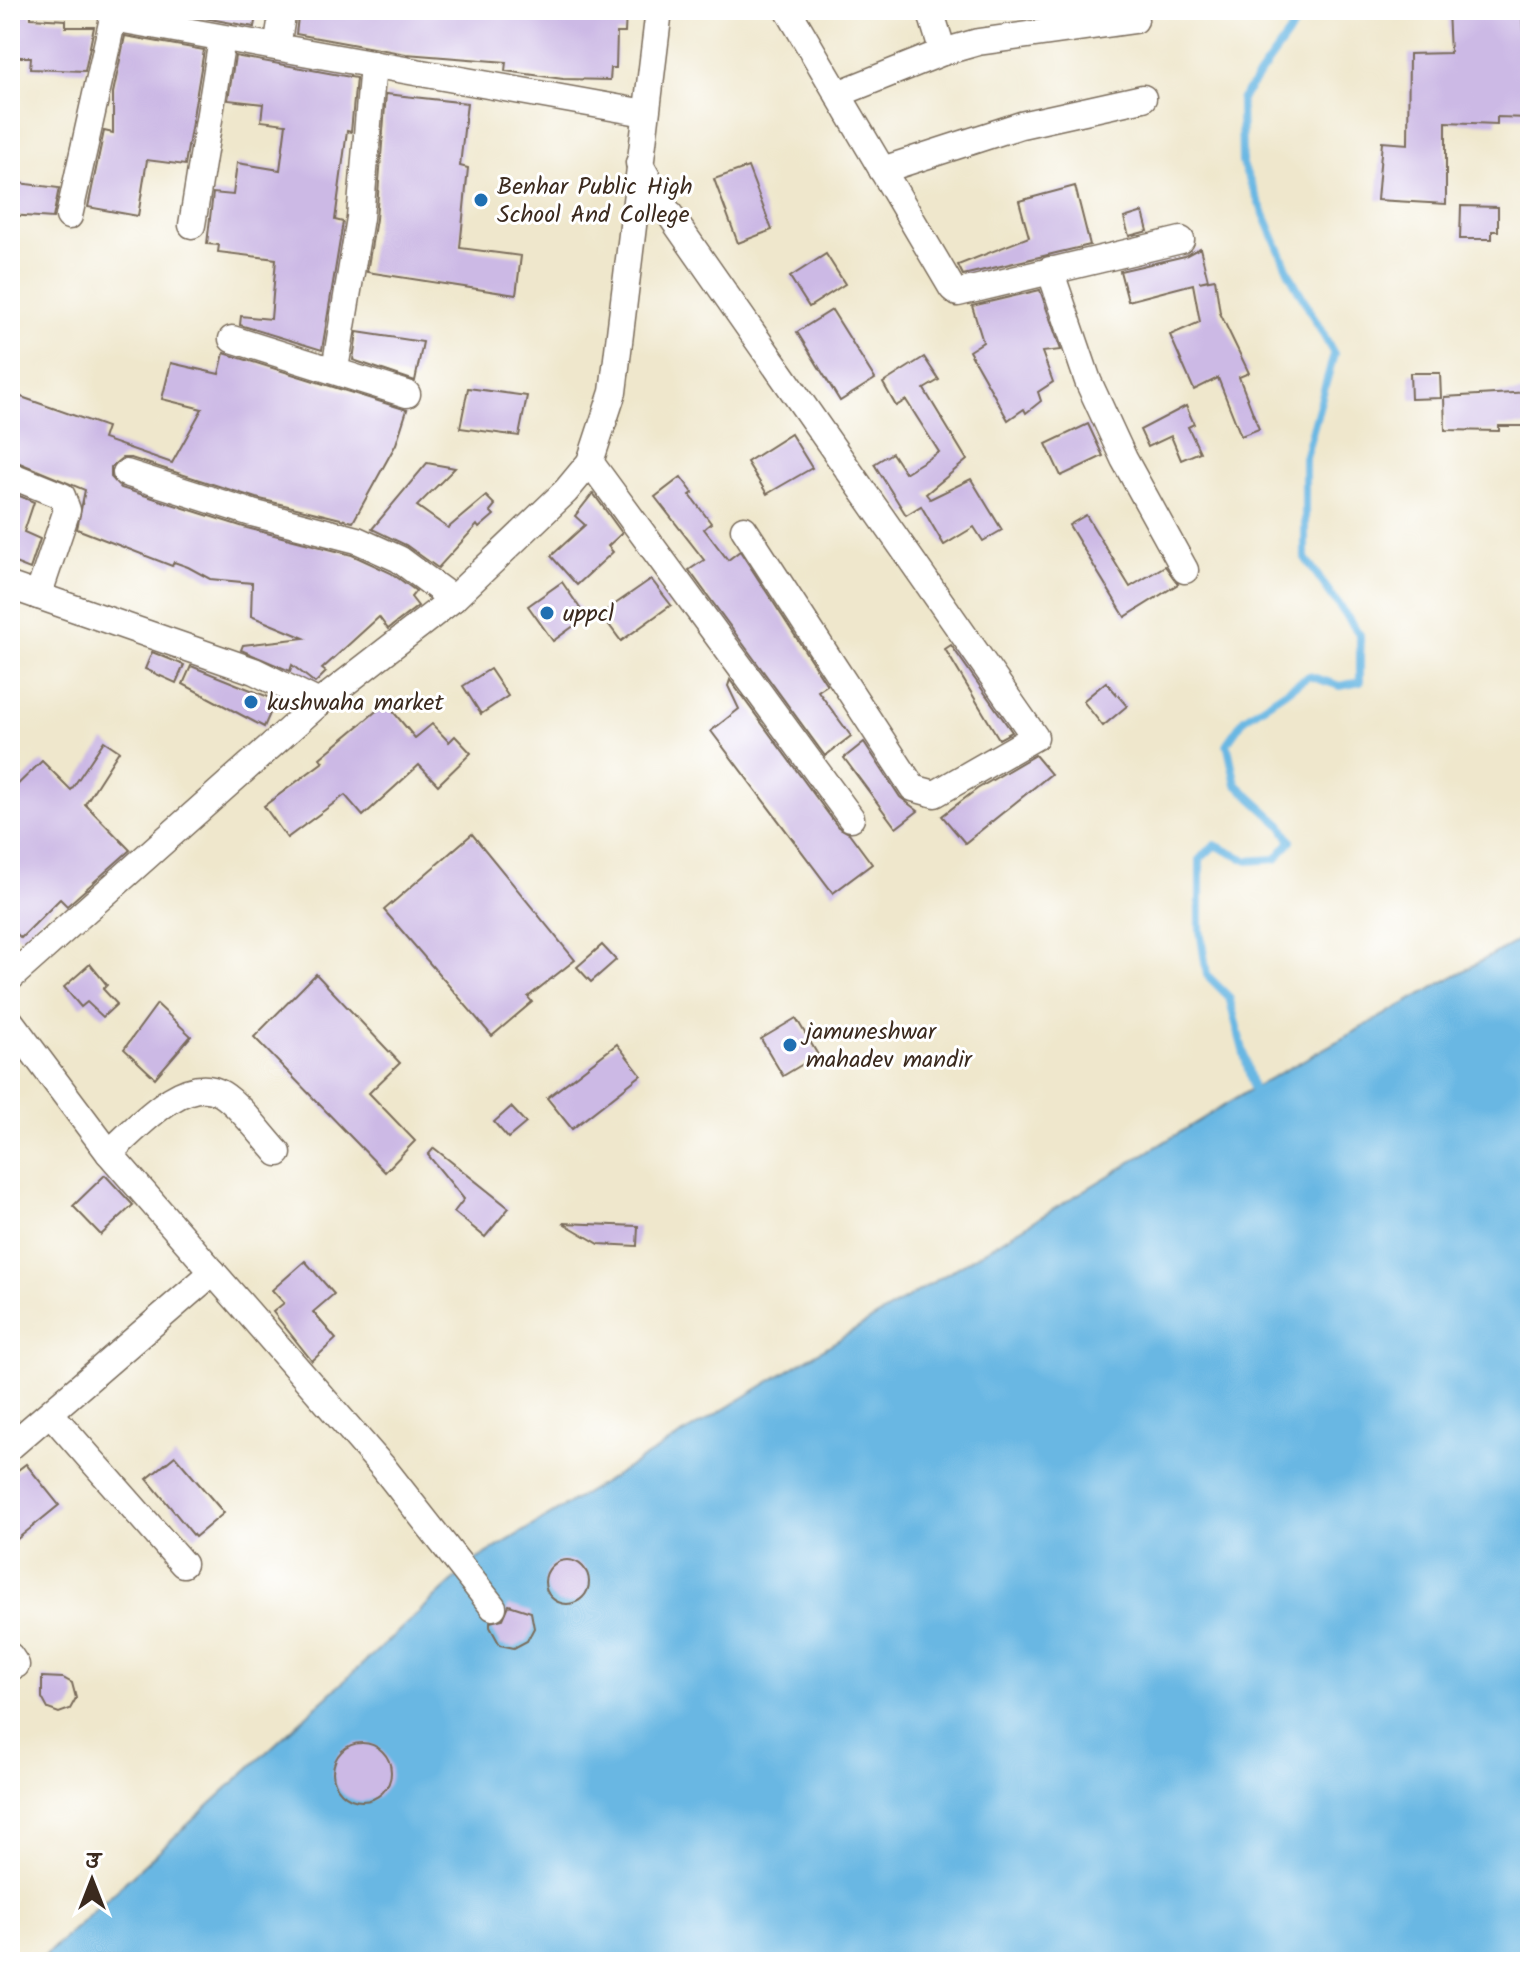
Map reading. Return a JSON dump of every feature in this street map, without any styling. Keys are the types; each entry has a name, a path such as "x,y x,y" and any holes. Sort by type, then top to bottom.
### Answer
{"street":[{"path":"277,47 283,10"},
{"path":"10,978 319,703 453,599 566,491 590,462 613,392 659,10"},
{"path":"788,10 952,288 958,293 1181,240"},
{"path":"930,10 943,52"},
{"path":"69,216 113,14 222,39 645,113"},
{"path":"838,94 943,52 1020,35 1135,20"},
{"path":"192,225 222,39"},
{"path":"335,369 360,218 373,64"},
{"path":"882,170 1021,125 1143,98"},
{"path":"639,163 661,202 1035,737 935,794 913,788 744,529"},
{"path":"1050,270 1088,381 1124,459 1185,570"},
{"path":"232,339 407,394"},
{"path":"590,462 851,818"},
{"path":"126,473 252,513 357,540 399,559 453,599"},
{"path":"10,475 62,496 66,501 67,510 38,596"},
{"path":"10,586 254,671 319,703"},
{"path":"10,1021 109,1153 383,1467 493,1607"},
{"path":"109,1153 179,1093 202,1088 222,1094 278,1153"},
{"path":"10,1447 213,1272"},
{"path":"51,1414 183,1564"}],"water":[{"path":"1530,934 1530,1962 38,1962 476,1560 1253,1088"}],"building":[{"path":"10,10 31,10 31,18 66,20 66,27 94,27 85,71 30,69 31,57 10,57"},
{"path":"161,10 257,10 254,27"},
{"path":"299,10 626,12 625,33 617,33 616,68 611,68 610,80 563,79 505,71 506,62 406,54 296,34"},
{"path":"1448,10 1522,10 1524,55 1530,55 1530,118 1497,117 1497,124 1446,122 1446,204 1377,200 1382,142 1408,144 1409,54 1450,53"},
{"path":"125,36 204,50 185,165 147,160 138,216 88,207 104,131 113,133 113,93"},
{"path":"235,56 356,78 351,132 347,131 335,220 343,222 322,350 240,325 241,316 271,319 276,259 218,252 219,245 207,244 213,193 233,195 237,163 280,170 286,124 261,121 263,104 228,100"},
{"path":"386,94 467,103 460,166 468,168 460,248 521,256 516,295 367,272 376,219"},
{"path":"748,167 772,230 738,243 714,179"},
{"path":"10,182 59,188 53,218 10,215"},
{"path":"1075,186 1090,245 963,275 958,265 1029,237 1019,201"},
{"path":"1461,206 1498,207 1498,231 1492,231 1492,239 1460,239"},
{"path":"1143,212 1148,231 1129,236 1124,218"},
{"path":"1200,248 1208,280 1199,282 1215,279 1220,313 1249,373 1239,377 1259,429 1241,436 1218,378 1194,390 1170,335 1200,322 1193,284 1128,301 1120,271 1185,256"},
{"path":"826,254 845,284 809,307 790,277"},
{"path":"1040,290 1061,350 1042,352 1053,382 1038,392 1041,401 1026,413 1024,409 1008,420 969,351 983,342 972,306"},
{"path":"832,310 875,379 840,401 797,332"},
{"path":"357,332 423,342 415,381 353,360"},
{"path":"224,353 407,410 396,444 353,522 256,498 131,458 122,458 111,467 111,477 121,488 247,528 352,555 391,573 416,591 411,597 418,606 388,629 379,617 322,669 326,672 315,683 292,665 290,671 241,650 243,645 304,638 251,616 252,583 210,579 188,567 174,562 172,566 77,529 85,490 10,459 10,393 107,427 103,439 172,463 202,409 162,399 171,363 219,374"},
{"path":"924,357 939,380 924,389 967,460 926,494 930,499 971,479 1002,530 983,541 974,527 944,545 921,506 906,515 874,464 892,453 905,473 939,452 906,400 896,406 883,383"},
{"path":"1410,373 1440,373 1441,398 1411,399"},
{"path":"468,388 527,396 519,436 460,428"},
{"path":"1530,392 1530,426 1499,426 1499,431 1445,430 1444,397"},
{"path":"1186,406 1194,424 1188,427 1200,452 1181,460 1171,436 1148,447 1140,430"},
{"path":"1088,424 1103,456 1061,476 1046,444"},
{"path":"791,434 812,468 767,494 747,462"},
{"path":"427,463 455,468 417,506 448,528 486,496 495,505 490,511 494,515 479,528 477,525 438,568 406,545 372,529"},
{"path":"681,477 711,523 704,529 728,560 740,551 827,685 818,691 851,736 825,756 689,570 704,560 655,497"},
{"path":"10,492 34,502 24,532 40,539 30,569 10,561"},
{"path":"593,493 622,533 608,546 613,552 577,585 551,556 585,525 575,516"},
{"path":"1086,515 1130,587 1165,566 1178,584 1125,617 1069,525"},
{"path":"651,579 671,605 621,641 601,614"},
{"path":"562,582 586,617 553,641 528,606"},
{"path":"951,645 1012,732 999,739 945,649"},
{"path":"152,652 184,665 176,683 145,669"},
{"path":"191,666 276,700 264,727 183,684"},
{"path":"490,669 508,696 481,714 463,686"},
{"path":"730,680 838,827 849,833 872,864 833,893 711,731 739,709 728,686"},
{"path":"1106,682 1127,706 1103,726 1083,701"},
{"path":"386,703 415,738 432,724 449,742 455,736 471,753 438,785 419,765 363,816 345,795 287,838 264,806 323,762 320,758"},
{"path":"104,741 119,751 85,804 130,850 67,906 60,899 21,938 10,927 10,792 42,761 71,790"},
{"path":"864,742 900,797 918,811 896,828 844,758"},
{"path":"1035,755 1051,774 965,843 942,816 977,789"},
{"path":"472,834 575,960 528,997 532,1002 492,1036 384,910"},
{"path":"602,945 616,960 591,982 577,967"},
{"path":"90,964 107,985 103,989 117,1004 103,1017 87,1002 81,1007 64,987"},
{"path":"316,974 400,1063 369,1093 415,1141 385,1172 254,1037"},
{"path":"157,1004 191,1036 155,1078 124,1049"},
{"path":"796,1018 818,1055 783,1076 761,1039"},
{"path":"617,1044 641,1075 572,1129 547,1098"},
{"path":"511,1107 526,1123 508,1138 494,1122"},
{"path":"434,1148 509,1208 485,1237 454,1212 464,1199 428,1155"},
{"path":"105,1175 133,1205 101,1235 73,1206"},
{"path":"563,1223 638,1226 637,1246 599,1244"},
{"path":"305,1261 334,1294 313,1312 336,1339 312,1361 273,1312 284,1303 272,1290"},
{"path":"175,1456 224,1513 195,1537 147,1479"},
{"path":"26,1464 59,1505 10,1545 10,1476"},
{"path":"567,1560 582,1567 589,1582 582,1597 567,1604 552,1597 545,1582 552,1567"},
{"path":"509,1605 531,1612 534,1628 527,1641 514,1648 500,1645 490,1627 490,1622 503,1619"},
{"path":"42,1677 63,1678 72,1683 76,1698 70,1709 59,1713 48,1709 42,1698"},
{"path":"362,1743 373,1745 382,1752 389,1761 389,1783 382,1792 373,1799 362,1801 351,1799 342,1792 335,1783 333,1772 335,1761 342,1752 351,1745"}],"waterway":[{"path":"1253,1088 1229,997 1207,975 1200,930 1200,859 1215,845 1248,861 1276,859 1291,841 1281,825 1236,784 1227,743 1244,719 1309,676 1340,686 1360,682 1360,635 1305,558 1305,458 1334,354 1290,275 1242,163 1241,100 1306,10"}],"place":[{"name":"Benhar Public High School And College","path":"481,200"},
{"name":"uppcl","path":"547,613"},
{"name":"kushwaha market","path":"251,702"},
{"name":"jamuneshwar mahadev mandir","path":"790,1045"}]}
